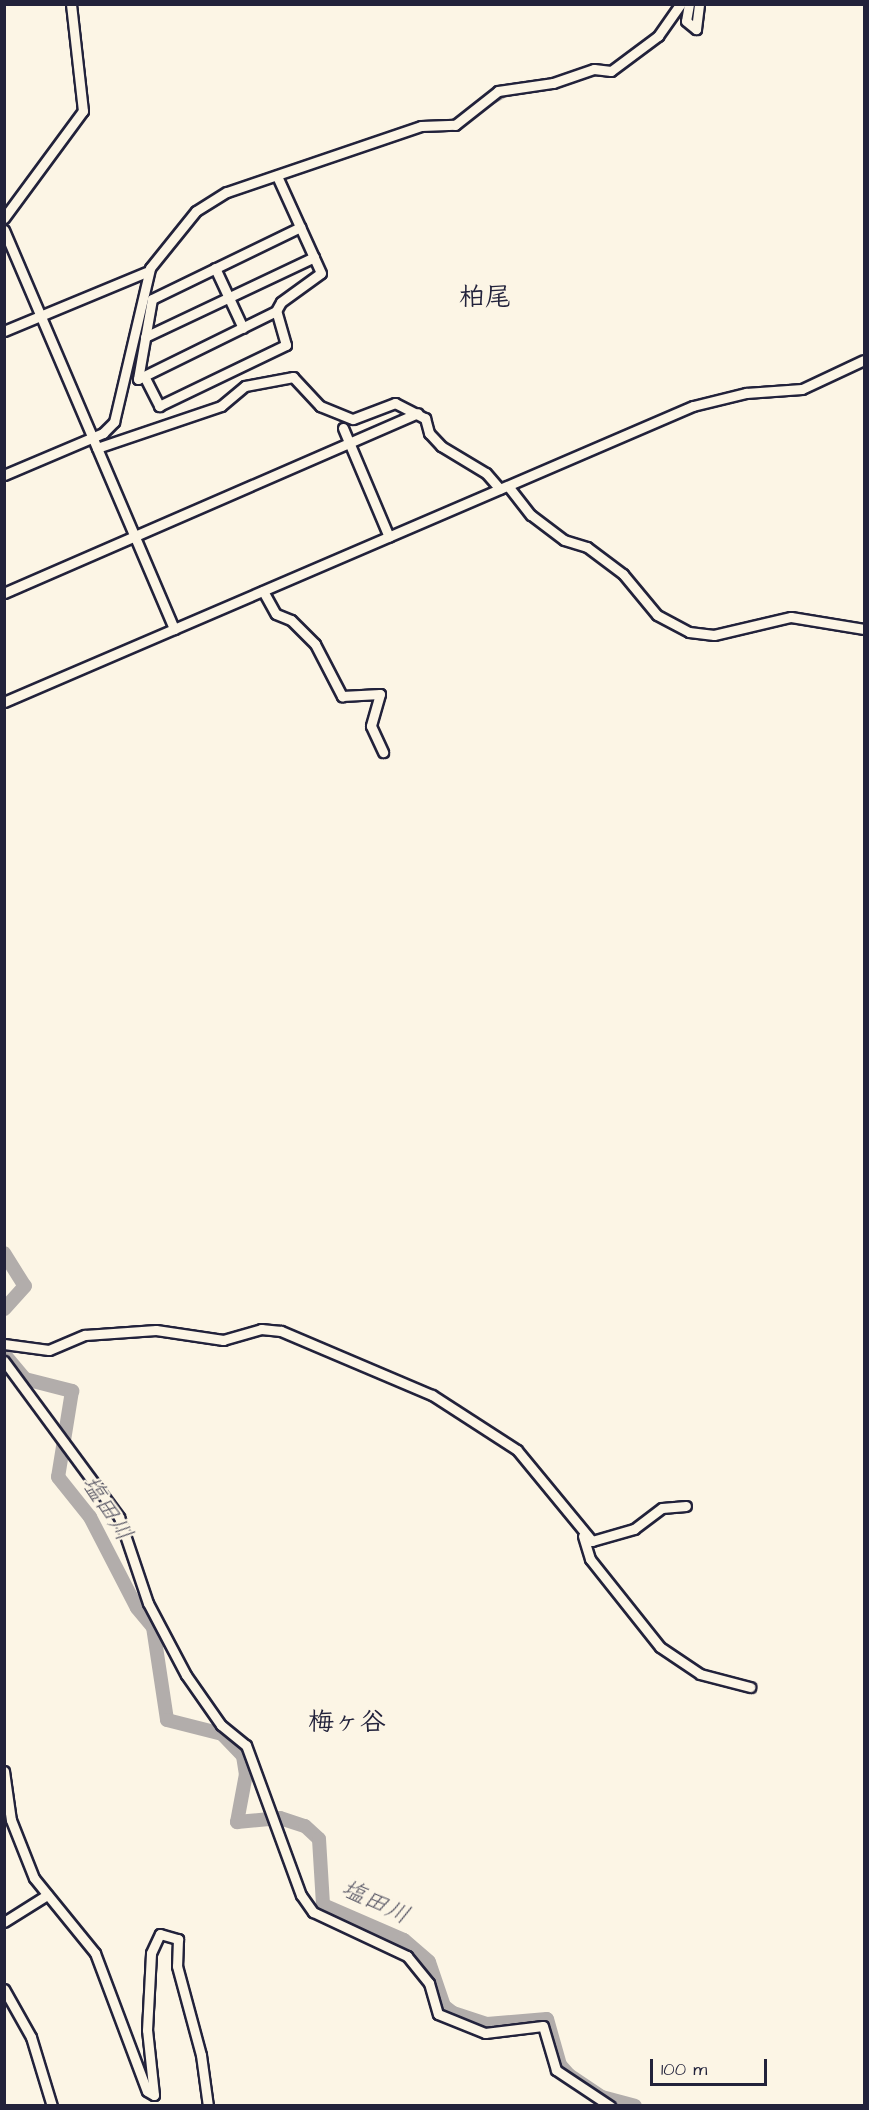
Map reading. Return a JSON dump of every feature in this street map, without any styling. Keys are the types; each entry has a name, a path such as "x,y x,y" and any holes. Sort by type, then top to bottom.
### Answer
{"street":[{"path":"4,218 83,111 71,4"},
{"path":"4,475 92,438 114,422 126,385 149,271 168,239 196,211 227,192 422,126 455,124 498,91 553,83 594,69 611,71 658,36 680,4"},
{"path":"689,4 686,21 696,29 699,4"},
{"path":"126,385 276,311 292,290 321,273 277,176"},
{"path":"276,311 286,345 159,406 141,378 152,299 300,227"},
{"path":"4,231 174,629"},
{"path":"145,337 314,257"},
{"path":"215,268 243,328"},
{"path":"4,331 149,271"},
{"path":"4,702 693,406 747,393 802,389 864,360"},
{"path":"97,448 221,406 245,386 288,377 306,386 320,406 353,419 388,403 417,413 441,446 486,473 504,487 531,515 605,560 657,615 688,632 714,635 791,617 864,629"},
{"path":"4,593 417,413"},
{"path":"343,428 390,537"},
{"path":"263,591 276,614 291,620 315,644 342,696 380,694 371,726 383,752"},
{"path":"4,1344 49,1350 85,1335 156,1330 223,1340 261,1329 310,1340 349,1364 432,1395 517,1450 583,1536 590,1559 660,1647 700,1674 750,1687"},
{"path":"4,1361 119,1517 148,1603 186,1675 220,1725 246,1745 300,1895 313,1912 407,1956 429,1983 438,2014 485,2032 543,2026 556,2070 610,2106"},
{"path":"583,1536 605,1540 634,1529 651,1512 686,1506"},
{"path":"4,1770 11,1820 34,1878 95,1953 147,2091 154,2095 147,2030 151,1953 160,1934 178,1939 177,1966 199,2044 208,2106"},
{"path":"4,1922 47,1895"},
{"path":"4,1989 31,2037 52,2106"}],"waterway":[{"path":"566,83 584,79"},
{"path":"482,110 510,94"},
{"path":"360,152 402,137"},
{"path":"119,418 139,334"},
{"path":"97,442 114,428"},
{"path":"4,480 92,444"},
{"name":"塩田川","path":"4,1253 25,1286 4,1309"},
{"name":"塩田川","path":"4,1354 25,1379 72,1391 58,1477 90,1517 137,1608 153,1627 167,1720 222,1734 243,1756 246,1774 237,1822 280,1818 305,1826 319,1839 323,1905 404,1940 429,1962 444,2006 453,2013 487,2024 547,2019 560,2065 569,2075 602,2097 635,2106"}],"district":[{"name":"柏尾","path":"485,298"},
{"name":"梅ヶ谷","path":"347,1723"}]}
